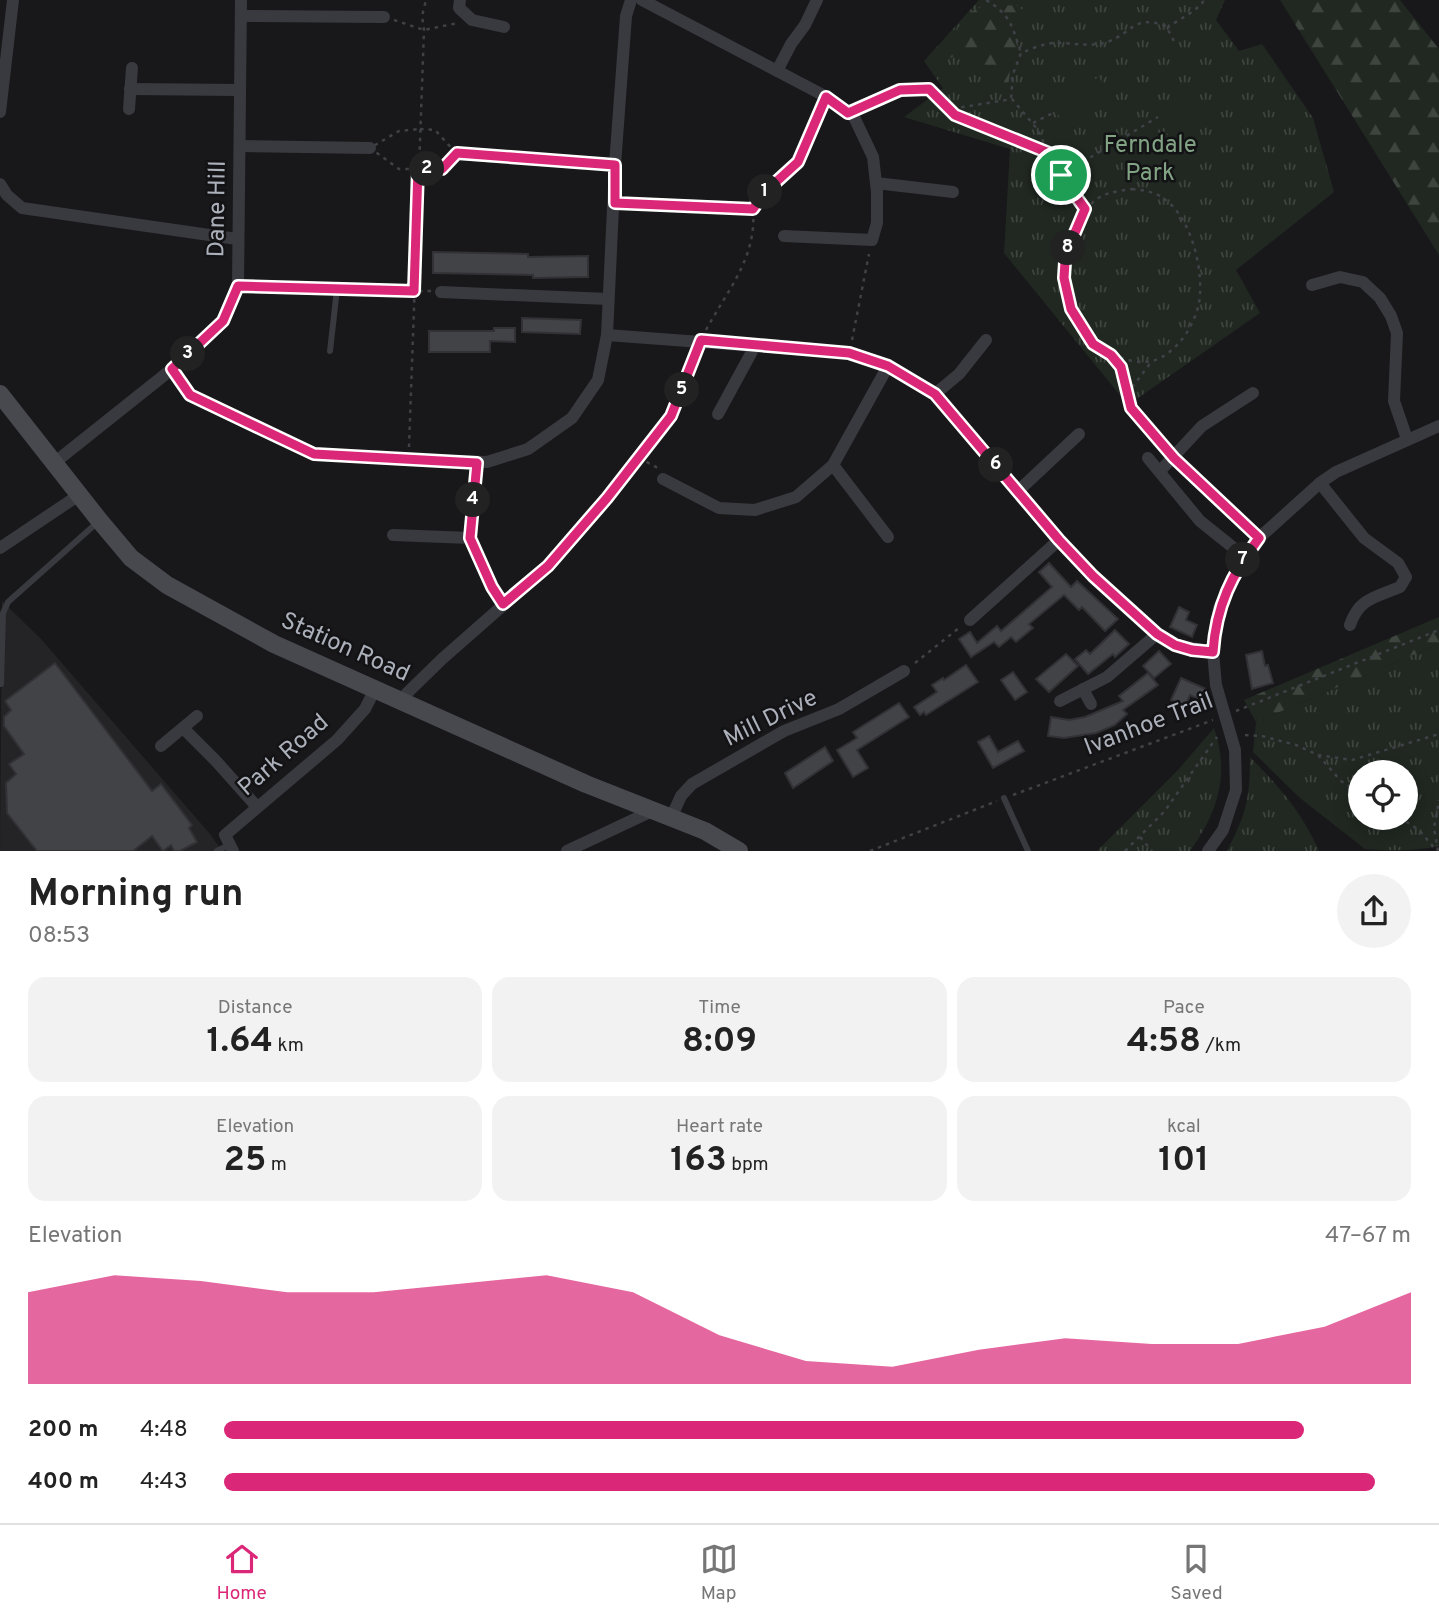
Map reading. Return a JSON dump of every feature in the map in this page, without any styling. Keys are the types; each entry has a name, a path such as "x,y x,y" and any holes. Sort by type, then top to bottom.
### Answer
{"street":[{"path":"0,112 13,0"},
{"name":"Dane Hill","path":"54,463 172,369 223,321 238,286 241,0"},
{"path":"460,0 459,8 472,20 504,27"},
{"path":"172,369 190,395 314,454 487,462 528,449 572,418 598,380 607,335 615,165 626,16 631,0"},
{"path":"642,0 826,97 854,117 873,157 877,223 872,240 784,236"},
{"path":"666,13 671,0"},
{"path":"777,71 817,0"},
{"path":"242,16 384,17"},
{"path":"129,108 132,68"},
{"path":"130,89 239,90"},
{"path":"240,146 370,148"},
{"path":"457,153 615,165"},
{"path":"876,183 953,192"},
{"path":"0,184 7,195 22,208 237,239"},
{"path":"615,203 725,206"},
{"path":"1312,285 1340,277 1363,282 1380,298 1397,332 1394,401 1407,439"},
{"path":"238,286 374,290"},
{"path":"441,292 608,299"},
{"path":"607,335 849,353 888,366 935,394 1059,540 1093,576 1157,634 1175,645 1213,652"},
{"path":"935,394 959,374 986,340"},
{"path":"718,414 755,346"},
{"path":"663,479 719,508 755,510 796,497 833,465 888,366"},
{"path":"1160,471 1202,426 1253,393"},
{"name":"Station Road","path":"0,394 131,558 167,585 274,644 573,779 705,831 739,851"},
{"path":"1208,851 1223,830 1232,810 1236,790 1237,768 1216,685 1213,652 1219,608 1245,557 1259,538 1336,472 1407,439 1438,429"},
{"path":"1018,491 1079,434"},
{"path":"1148,457 1200,521 1245,557"},
{"path":"393,535 470,538 477,463"},
{"path":"833,465 888,537"},
{"path":"1320,483 1364,538 1398,563 1406,577 1401,587 1368,600 1355,609 1350,625"},
{"path":"0,548 79,495"},
{"path":"970,620 1059,540"},
{"path":"400,700 548,566"},
{"path":"1060,701 1107,677 1157,634"},
{"name":"Mill Drive","path":"671,818 681,796 692,784 784,731 839,709 904,671"},
{"name":"Park Road","path":"226,849 225,835 337,740 365,709 375,689"},
{"path":"1083,689 1091,704"},
{"path":"161,746 197,716"},
{"path":"183,728 257,807"},
{"path":"567,851 652,811"}],"lane":[{"path":"848,113 900,90 929,89"},
{"path":"330,351 337,289"},
{"path":"1,684 3,613 8,602 99,520"},
{"path":"1004,798 1028,851"}],"path":[{"path":"409,460 424,30 422,16 426,0"},
{"path":"986,0 1002,10 1012,26 1021,53 1013,74 1011,98 1033,122 1061,175 1085,209"},
{"path":"1167,28 1197,9 1202,0"},
{"path":"384,17 424,30 472,20"},
{"path":"1021,53 1051,43 1076,46 1100,44 1144,21 1152,20 1167,28 1175,43"},
{"path":"929,89 955,115 1049,153"},
{"path":"548,566 671,416 701,340 748,254 755,229 753,209 765,192 798,162 826,97"},
{"path":"951,109 1011,98"},
{"path":"1033,122 1052,113"},
{"path":"1061,175 1158,117"},
{"path":"420,129 435,130 457,153 442,169 399,169 370,148 399,131 420,129"},
{"path":"1132,189 1160,196 1182,219 1197,262 1200,295 1193,321 1178,343 1161,357 1152,361 1129,360 1111,355 1093,344 1071,309 1064,278 1068,249 1085,209 1108,193 1132,189"},
{"path":"725,206 753,209"},
{"path":"849,353 872,240"},
{"path":"374,290 441,292"},
{"path":"1111,355 1121,367 1131,408 1174,458 1259,538"},
{"path":"1127,394 1152,361"},
{"path":"639,458 661,470 663,479"},
{"path":"470,538 492,587 503,604"},
{"path":"904,671 970,620"},
{"name":"Ivanhoe Trail","path":"870,851 1004,798 1228,724 1439,630"},
{"path":"1125,851 1172,802 1228,724 1296,745 1318,755 1352,760 1439,734"},
{"path":"1318,755 1348,785"},
{"path":"1437,851 1434,828 1439,800"},
{"path":"1418,829 1437,851"},
{"path":"1140,837 1152,851"}],"shaded area":[{"path":"2,601 41,639 222,851 0,851"}],"green space":[{"name":"Ferndale Park","path":"979,0 1225,0 1216,20 1239,51 1262,44 1313,118 1334,192 1236,270 1260,313 1128,405 1004,253 1010,149 904,117 943,88 924,61"},
{"path":"1280,0 1400,0 1439,49 1439,255"},
{"path":"1016,5 1028,14 1021,24 1011,28 1020,54 1010,71 1008,87 993,81 977,60 957,55 943,61 941,48 971,12 981,7"},
{"path":"1099,77 1110,96 1063,123 1052,104"},
{"path":"1197,92 1212,120 1172,142 1157,115"},
{"path":"1439,617 1439,644 1256,722 1244,700"},
{"path":"1439,644 1439,846 1402,850 1365,849 1300,798 1253,752 1256,722"},
{"path":"1214,728 1219,745 1221,777 1208,822 1190,851 1097,851 1178,770"},
{"path":"1250,757 1289,801 1319,851 1227,851 1246,806"}],"building":[{"path":"433,252 528,254 528,257 588,256 588,277 533,278 533,275 433,273"},
{"path":"522,318 581,320 580,334 522,332"},
{"path":"494,328 515,328 515,342 490,341 490,352 429,352 429,331 494,331"},
{"path":"1049,563 1071,587 1077,581 1118,619 1105,631 1082,607 1079,610 1064,595 1029,624 1033,628 1016,642 1011,637 999,647 994,642 971,657 959,639 970,632 977,643 997,626 1001,631 1052,587 1039,572"},
{"path":"1179,607 1189,612 1186,620 1197,625 1192,637 1170,627"},
{"path":"1115,630 1129,644 1115,657 1113,654 1088,674 1075,659 1086,650 1090,654"},
{"path":"1159,651 1171,664 1154,678 1143,666"},
{"path":"1262,651 1273,683 1252,689 1246,655"},
{"path":"1066,654 1078,666 1049,692 1036,679"},
{"path":"55,663 152,791 161,784 192,825 189,828 197,842 180,851 174,851 171,845 163,851 152,836 133,851 37,851 7,813 6,783 16,774 9,764 24,754 4,726 4,717 11,710 5,701"},
{"path":"966,665 978,682 926,715 924,712 920,715 914,707 937,692 932,685"},
{"path":"1013,672 1027,692 1015,700 1001,680"},
{"path":"1148,673 1158,685 1123,710 1127,714 1115,725 1096,733 1064,738 1048,736 1051,717 1069,720 1085,717 1123,701 1119,696"},
{"path":"1181,678 1206,689 1201,700 1190,695 1185,707 1171,700"},
{"path":"899,703 909,717 857,750 868,768 853,777 837,750 857,738 853,732"},
{"path":"989,736 998,752 1018,741 1024,751 993,768 978,742"},
{"path":"825,747 833,761 793,788 785,773"}],"route":[{"path":"929,89 955,115 1049,153 1061,175 1085,209 1065,262 1064,278 1071,309 1093,344 1111,355 1121,367 1131,408 1174,458 1259,538 1231,581 1219,608 1213,652 1175,645 1157,634 1093,576 935,394 888,366 849,353 701,340 671,416 644,452 548,566 503,604 492,587 470,538 477,463 314,454 190,395 172,369 223,321 238,286 414,291 418,169 442,169 457,153 615,165 615,203 734,206 753,209 765,192 798,162 826,97 848,113 900,90 929,89"}]}
